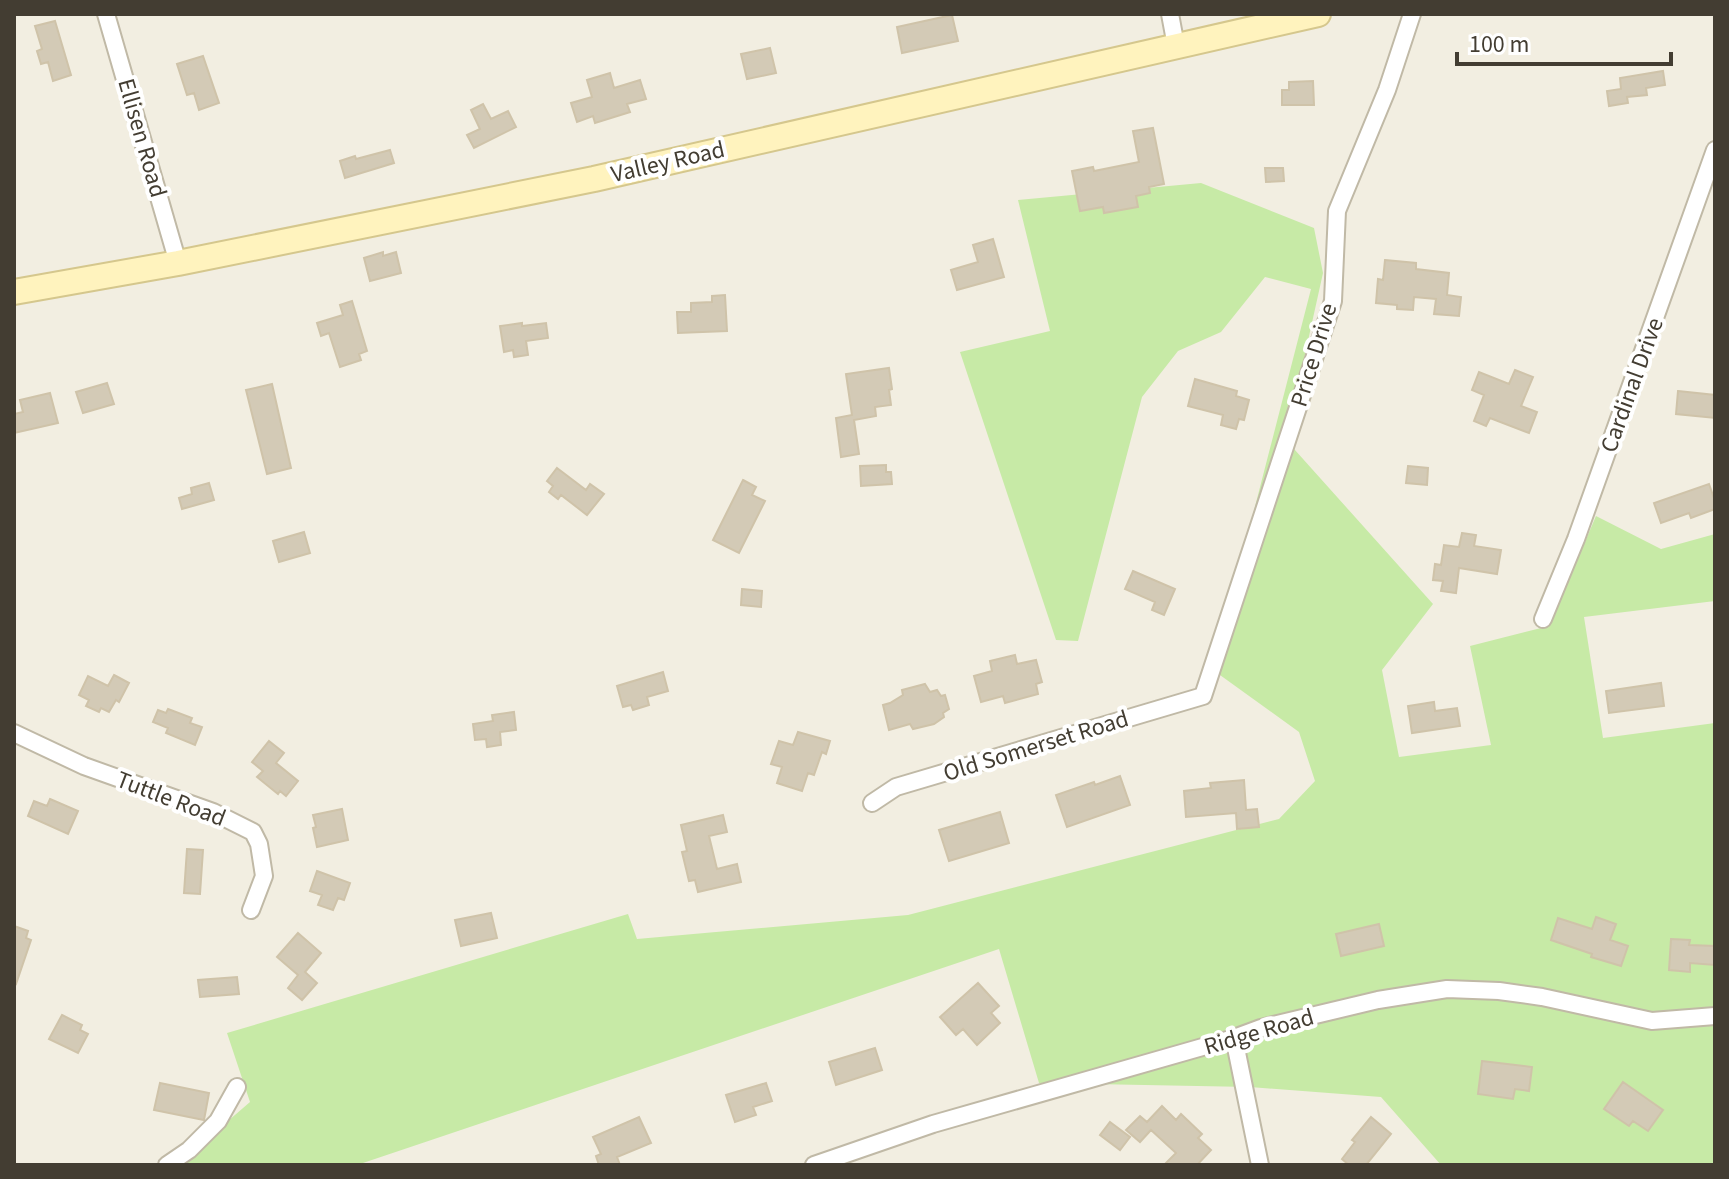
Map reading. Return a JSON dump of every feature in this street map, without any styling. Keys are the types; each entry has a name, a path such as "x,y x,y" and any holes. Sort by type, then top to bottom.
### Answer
{"main road":[{"name":"Valley Road","path":"14,292 178,263 569,184 1318,14"}],"street":[{"name":"Ellisen Road","path":"106,14 178,263"},
{"path":"1170,14 1176,46"},
{"name":"Price Drive","path":"1203,696 1333,301 1337,211 1387,90 1412,14"},
{"name":"Cardinal Drive","path":"1543,619 1576,539 1715,150"},
{"name":"Old Somerset Road","path":"872,803 896,787 1203,696"},
{"name":"Tuttle Road","path":"14,733 84,766 213,812 253,832 259,844 264,876 251,910"},
{"name":"Ridge Road","path":"814,1165 933,1124 1261,1028 1378,1000 1447,989 1499,991 1652,1021 1715,1016"},
{"path":"1234,1038 1260,1165"},
{"path":"167,1165 189,1150 218,1121 237,1087"}],"green space":[{"path":"1201,183 1314,228 1323,273 1286,440 1433,604 1382,670 1399,757 1491,745 1470,646 1549,626 1596,516 1661,549 1715,534 1715,601 1584,617 1603,738 1715,723 1715,1165 1441,1165 1381,1097 1250,1087 1039,1083 999,949 357,1165 177,1165 250,1102 227,1033 628,914 637,939 908,915 1279,819 1315,781 1299,732 1213,670 1311,289 1265,277 1221,332 1178,351 1142,397 1078,641 1056,640 960,352 1050,331 1018,200"}],"building":[{"path":"952,15 958,41 902,53 897,27"},
{"path":"55,21 71,75 53,81 48,62 41,64 37,51 42,49 35,26"},
{"path":"770,48 776,73 747,79 741,54"},
{"path":"203,56 219,103 199,110 194,93 187,95 177,64"},
{"path":"1663,71 1665,85 1646,88 1647,95 1627,97 1628,103 1609,106 1607,91 1621,89 1620,78"},
{"path":"610,73 614,88 640,80 646,99 627,104 630,112 595,123 593,116 577,122 571,103 592,97 587,80"},
{"path":"1313,81 1314,105 1282,105 1282,90 1289,90 1289,82"},
{"path":"483,104 491,119 508,111 516,127 474,148 467,135 480,129 471,110"},
{"path":"1153,128 1164,184 1149,187 1150,193 1136,196 1138,207 1104,213 1103,207 1080,211 1072,171 1093,167 1094,171 1139,162 1133,131"},
{"path":"390,150 394,163 345,178 340,161"},
{"path":"1265,168 1283,168 1284,181 1266,182"},
{"path":"993,239 1004,277 957,290 951,270 978,262 973,245"},
{"path":"383,252 383,256 396,252 401,273 370,281 364,258"},
{"path":"1385,260 1416,263 1416,269 1449,273 1447,295 1461,297 1459,316 1434,314 1436,299 1414,297 1413,310 1376,303 1378,279 1383,280"},
{"path":"725,295 727,331 678,333 677,312 691,312 691,303 712,302 712,296"},
{"path":"352,301 367,351 359,354 361,360 340,367 329,333 321,336 317,323 343,315 340,305"},
{"path":"522,323 522,326 546,323 548,338 526,341 528,355 514,357 513,350 504,352 500,326"},
{"path":"889,368 891,405 875,407 876,416 854,420 859,454 841,457 836,418 852,415 846,374"},
{"path":"1515,370 1533,377 1521,406 1537,412 1529,433 1490,418 1486,426 1474,421 1484,395 1472,390 1479,372 1509,384"},
{"path":"1195,379 1237,391 1236,396 1249,400 1244,420 1239,419 1236,429 1221,425 1223,415 1188,406"},
{"path":"107,383 114,404 83,413 76,392"},
{"path":"272,384 291,468 267,474 246,390"},
{"path":"1678,391 1715,395 1715,418 1676,414"},
{"path":"50,393 58,423 14,433 14,414 23,412 20,400"},
{"path":"886,465 886,472 891,472 892,484 861,486 860,466"},
{"path":"1408,466 1428,468 1427,485 1406,483"},
{"path":"557,468 586,490 590,484 604,494 587,515 561,495 558,499 549,492 553,486 547,481"},
{"path":"743,480 756,487 752,495 765,501 739,553 713,540"},
{"path":"209,483 214,500 182,509 179,498 192,494 191,488"},
{"path":"1709,484 1715,509 1691,518 1689,513 1661,523 1654,503"},
{"path":"304,532 310,553 279,562 273,541"},
{"path":"1462,533 1476,535 1474,546 1501,550 1497,574 1459,568 1456,593 1441,591 1443,581 1433,580 1435,564 1441,565 1444,545 1459,547"},
{"path":"1133,571 1175,589 1164,615 1152,610 1155,602 1125,589"},
{"path":"742,589 762,591 761,607 741,605"},
{"path":"1015,655 1017,664 1036,660 1042,682 1036,684 1038,694 1005,703 1003,696 981,702 974,676 992,671 990,661"},
{"path":"663,672 668,691 647,697 649,705 633,710 631,705 623,707 617,686"},
{"path":"114,675 129,683 119,702 116,700 109,712 101,708 99,712 86,706 89,700 79,695 88,676 108,686"},
{"path":"1661,683 1664,706 1609,713 1606,691"},
{"path":"925,684 930,692 937,690 941,696 945,695 949,709 943,713 944,717 934,724 913,729 910,724 889,730 883,705 903,695 902,690"},
{"path":"1434,702 1435,711 1457,708 1460,726 1412,733 1408,706"},
{"path":"168,709 192,718 190,723 202,727 195,745 166,733 168,728 153,722 158,710 166,713"},
{"path":"514,712 516,730 500,732 501,745 487,747 486,739 475,740 473,724 493,721 492,715"},
{"path":"798,732 830,741 826,754 822,752 814,775 808,773 802,791 777,783 782,767 771,764 779,741 793,745"},
{"path":"269,741 284,753 276,763 298,781 286,796 280,791 278,794 257,777 263,771 252,762"},
{"path":"1120,776 1130,805 1067,827 1056,795"},
{"path":"1244,780 1246,810 1257,809 1259,827 1237,829 1236,813 1186,817 1184,791 1211,788 1210,783"},
{"path":"50,799 78,811 68,834 28,816 34,801 47,806"},
{"path":"342,809 348,840 317,847 313,815"},
{"path":"1000,812 1009,843 949,861 939,830"},
{"path":"723,815 727,832 709,836 717,869 737,864 741,882 698,892 695,880 689,881 682,852 687,851 681,825"},
{"path":"187,849 203,850 200,894 184,893"},
{"path":"317,871 350,883 344,900 338,898 333,910 318,905 322,895 310,891"},
{"path":"491,913 497,938 461,946 455,920"},
{"path":"1596,917 1616,924 1610,940 1628,946 1621,966 1551,940 1558,918 1592,929"},
{"path":"1379,924 1384,946 1341,956 1336,934"},
{"path":"14,926 28,931 26,938 31,940 16,984 14,983"},
{"path":"298,933 321,953 305,972 317,983 302,1000 288,988 298,975 277,957"},
{"path":"1671,939 1690,940 1689,945 1715,946 1715,965 1690,963 1690,972 1669,970"},
{"path":"237,977 239,994 200,997 198,980"},
{"path":"978,983 999,1006 991,1013 1000,1023 977,1045 963,1029 956,1035 940,1017"},
{"path":"62,1015 82,1025 80,1030 88,1034 78,1053 49,1039"},
{"path":"875,1048 882,1070 836,1085 829,1062"},
{"path":"1482,1061 1532,1067 1529,1091 1515,1089 1513,1099 1478,1094"},
{"path":"1623,1082 1663,1110 1648,1131 1633,1121 1629,1126 1604,1109"},
{"path":"160,1083 209,1093 204,1120 154,1110"},
{"path":"766,1083 772,1101 753,1107 756,1115 735,1122 726,1095"},
{"path":"1162,1106 1176,1120 1181,1114 1202,1134 1198,1138 1211,1150 1197,1165 1164,1165 1176,1153 1151,1130 1140,1142 1126,1130 1140,1116 1147,1122"},
{"path":"639,1117 651,1143 617,1157 620,1165 599,1165 596,1156 601,1154 593,1137"},
{"path":"1371,1117 1391,1134 1366,1165 1349,1165 1342,1159 1355,1142 1352,1140"},
{"path":"1110,1122 1130,1137 1120,1150 1100,1135"}]}
